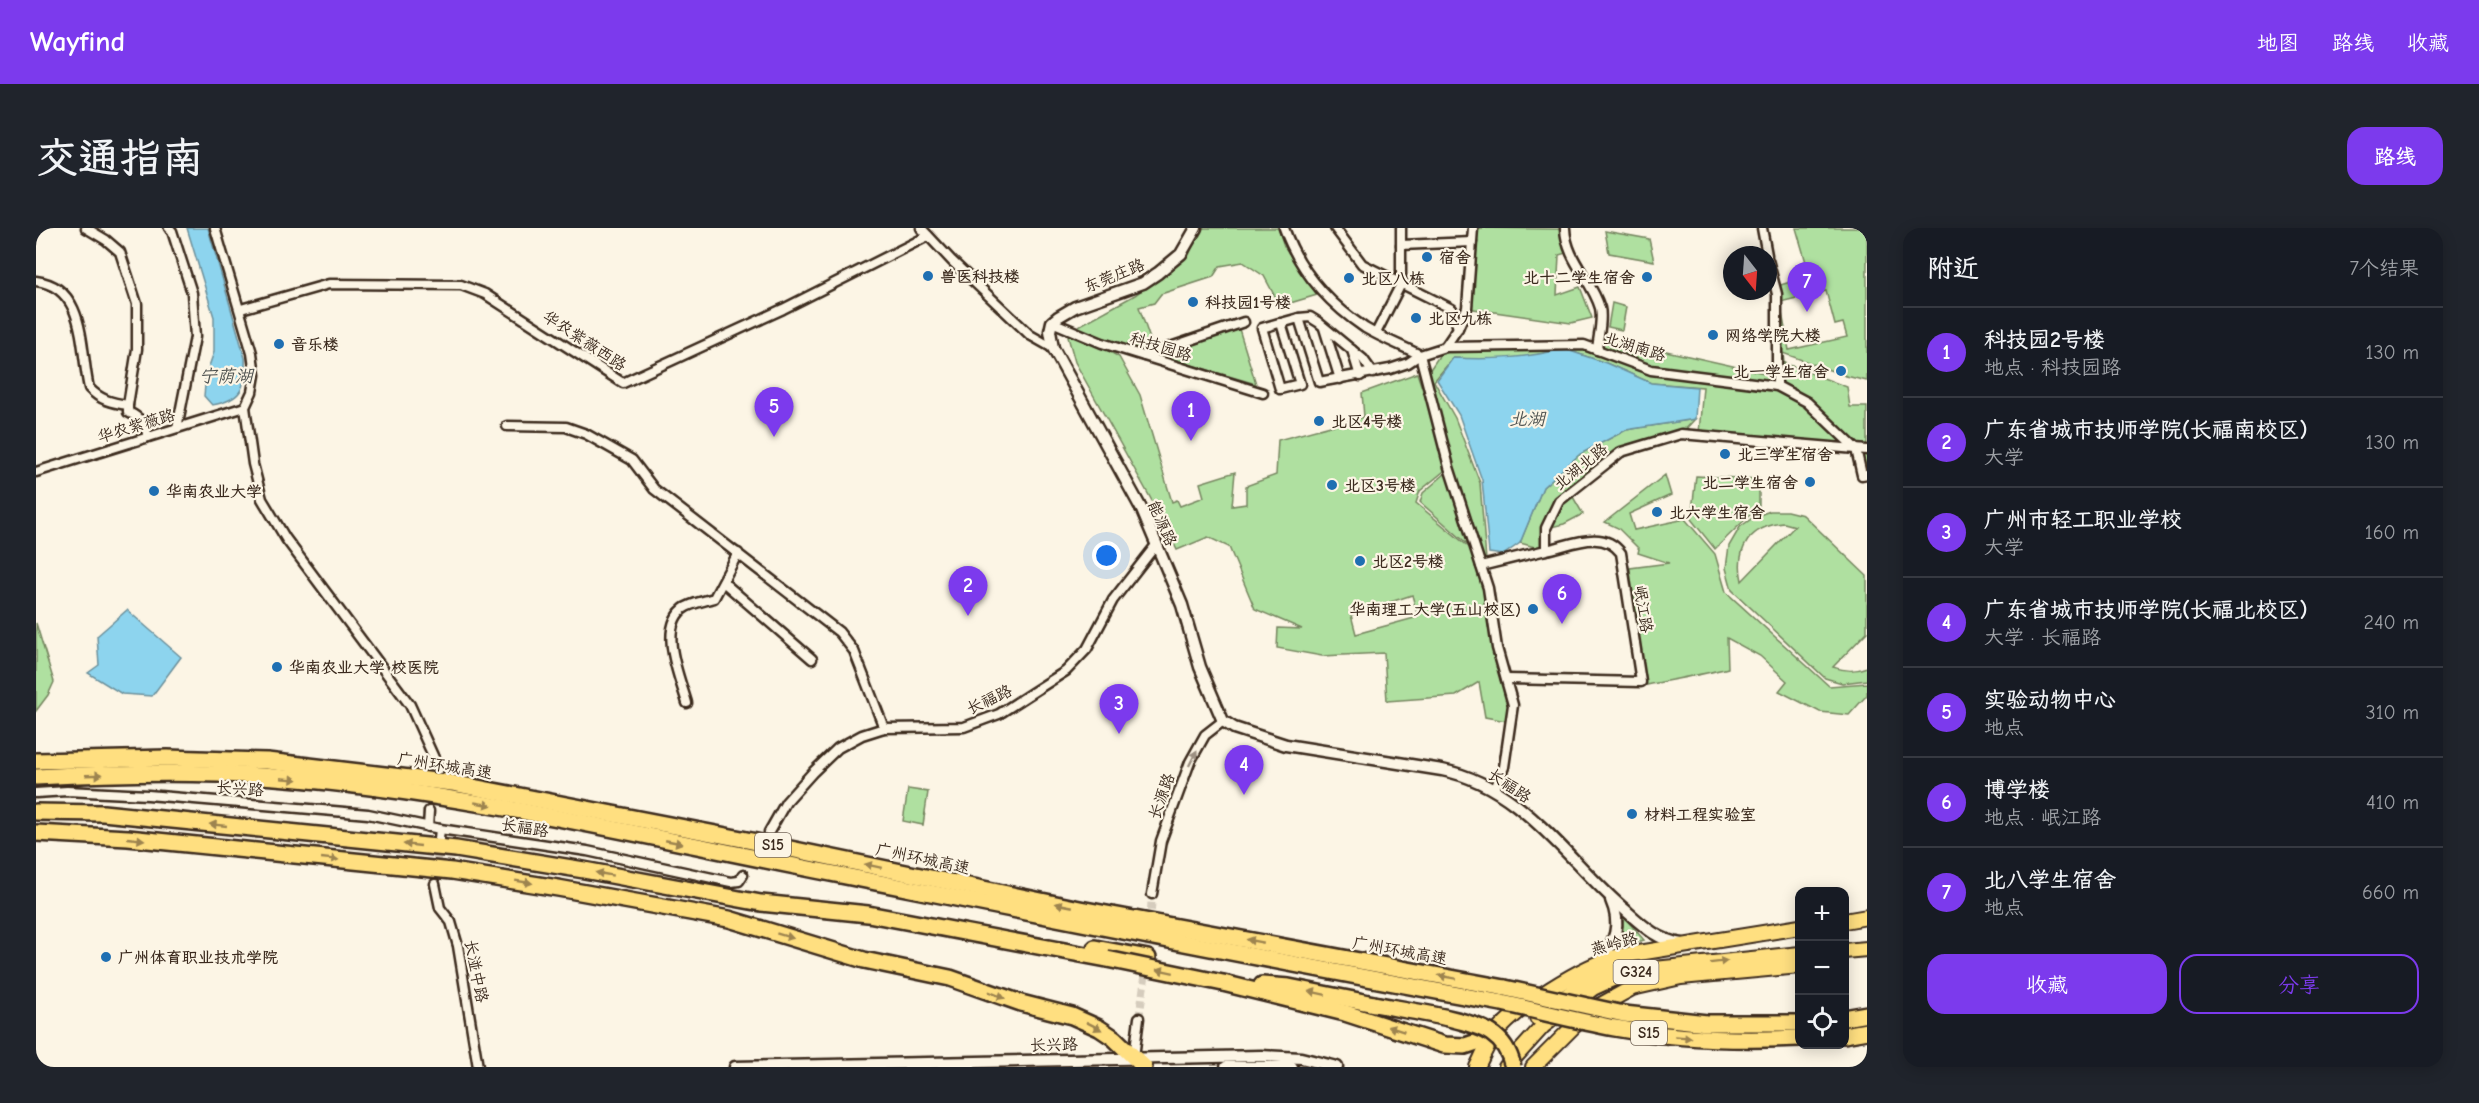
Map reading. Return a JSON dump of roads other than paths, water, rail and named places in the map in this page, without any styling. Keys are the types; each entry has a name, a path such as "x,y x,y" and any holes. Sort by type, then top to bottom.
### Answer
{"highway":[{"name":"广州环城高速","path":"36,762 144,758 232,759 351,769 452,783 742,839 1503,995 1614,1028 1672,1036 1742,1040 1795,1038"},
{"name":"广州环城高速","path":"36,777 109,774 236,775 308,780 418,794 622,831 1052,918 1503,995 1624,1014 1707,1023 1795,1023"},
{"path":"36,812 103,813 456,849 761,903 854,912 1107,959 1222,983 1345,1013 1444,1045 1465,1046 1492,1037"},
{"path":"36,833 128,838 452,871 729,919 864,960 950,978 1021,1003 1072,1016 1099,1028 1114,1038 1139,1062"},
{"path":"1849,920 1867,917"},
{"path":"915,923 964,928 982,926 1148,958"},
{"name":"燕岭路","path":"1477,1067 1492,1037 1519,1012 1600,962 1638,953 1795,928"},
{"path":"1849,952 1867,949"},
{"path":"1494,1067 1522,1034 1553,1005 1602,971 1638,953"},
{"name":"燕岭路","path":"1506,1067 1543,1026 1605,981 1633,972 1795,955"},
{"name":"G324","path":"1533,1067 1581,1020 1610,999 1632,988 1681,977 1795,966"},
{"path":"1222,983 1289,987 1482,1028 1504,1046 1513,1067"},
{"path":"1849,1017 1867,1014"},
{"path":"1849,1034 1867,1031"}],"street":[{"path":"86,228 120,252 137,304 137,349 128,412 138,417 145,425 148,437"},
{"path":"169,228 172,231 192,293 195,337 177,428"},
{"path":"216,228 252,353 255,375 252,392 245,407 253,464 262,499 271,517 410,705 439,769"},
{"path":"921,228 1030,335 1053,348"},
{"name":"东莞庄路","path":"1052,322 1064,312 1143,283 1181,254 1196,228"},
{"path":"1284,228 1292,250 1318,289 1365,328 1420,355 1449,467 1488,588 1497,648 1513,705 1504,767 1495,789"},
{"path":"1335,228 1362,264 1452,309 1458,328"},
{"path":"1376,333 1401,284 1401,228"},
{"path":"1445,347 1458,328 1469,299 1473,228"},
{"path":"1564,228 1565,238 1579,273 1592,291 1601,310 1598,350"},
{"path":"1762,228 1765,246"},
{"name":"华农紫薇西路","path":"241,309 329,284 460,285 485,294 623,383 783,309 928,236"},
{"path":"1401,245 1472,242"},
{"path":"36,281 47,283 66,296 78,317 89,388 97,396 112,403 128,405"},
{"path":"1777,300 1777,386"},
{"path":"1281,323 1300,384 1280,389 1262,328 1299,318 1310,317 1323,326 1363,359 1373,373"},
{"path":"1299,318 1319,382 1340,379 1323,326"},
{"path":"1052,322 1050,336 1053,348"},
{"name":"科技园路","path":"1052,322 1102,343 1263,393"},
{"path":"1144,356 1244,322"},
{"name":"北湖南路","path":"1340,379 1408,363 1420,355 1445,347 1584,345 1651,370 1777,386 1807,402 1856,449 1862,475 1867,474"},
{"name":"能源路","path":"1053,348 1142,510 1182,605 1211,695 1223,721"},
{"path":"1352,349 1360,376"},
{"name":"华农紫薇路","path":"36,472 245,407"},
{"path":"507,426 566,427 632,460 654,489 839,632 854,651 884,728"},
{"name":"北湖北路","path":"1546,550 1546,528 1559,501 1621,452 1681,434 1856,449"},
{"path":"1856,449 1867,450"},
{"name":"岷江路","path":"1506,679 1641,682 1621,553 1614,543 1600,538 1546,550"},
{"name":"长福路","path":"769,832 786,802 838,748 862,735 884,728 964,727 999,714 1036,692 1066,670 1087,649 1113,600 1156,545"},
{"path":"1480,566 1546,550"},
{"path":"687,703 671,641 672,624 683,609 714,598 738,553"},
{"path":"723,582 812,659"},
{"name":"长福路","path":"1223,721 1234,728 1286,745 1451,771 1495,789 1535,822 1610,897 1652,933 1672,943 1688,945"},
{"name":"长源路","path":"1152,894 1161,841 1190,762 1205,735 1223,721"},
{"name":"长兴路","path":"36,793 67,791 237,802 368,814 440,829"},
{"path":"428,826 429,811"},
{"path":"439,839 440,829"},
{"name":"长福路","path":"440,829 587,851 731,882 740,882 743,875"},
{"name":"长湴中路","path":"435,884 440,908 451,922 458,946 478,1067"},
{"path":"1600,962 1614,941 1617,932 1615,910 1610,897"},
{"path":"1139,1018 1139,1062"},
{"name":"长兴路","path":"735,1067 1139,1062 1284,1056 1337,1067"},
{"path":"1226,1067 1292,1067"}],"water":[{"name":"宁荫湖","path":"187,228 208,228 245,358 245,377 236,396 212,405 204,396 206,375 214,352 214,317"},
{"name":"北湖","path":"1564,349 1606,363 1651,383 1697,387 1695,419 1626,430 1580,454 1543,487 1520,543 1503,555 1489,553 1482,480 1459,415 1437,380 1453,358 1509,358"},
{"path":"127,610 181,657 152,696 122,694 88,673 99,665 97,636"}],"tunnel":[{"path":"435,884 438,846"},
{"path":"1139,1018 1148,958 1152,894"}],"place":[{"name":"宿舍","path":"1427,257"},
{"name":"兽医科技楼","path":"928,276"},
{"name":"北十二学生宿舍","path":"1647,277"},
{"name":"北区八栋","path":"1349,278"},
{"name":"科技园1号楼","path":"1193,302"},
{"name":"北八学生宿舍","path":"1807,312"},
{"name":"北区九栋","path":"1416,318"},
{"name":"网络学院大楼","path":"1713,335"},
{"name":"音乐楼","path":"279,344"},
{"name":"北一学生宿舍","path":"1841,371"},
{"name":"北区4号楼","path":"1319,421"},
{"name":"实验动物中心","path":"774,437"},
{"name":"科技园2号楼","path":"1191,441"},
{"name":"北三学生宿舍","path":"1725,454"},
{"name":"北二学生宿舍","path":"1810,482"},
{"name":"北区3号楼","path":"1332,485"},
{"name":"华南农业大学","path":"154,491"},
{"name":"北六学生宿舍","path":"1657,512"},
{"name":"北区2号楼","path":"1360,561"},
{"name":"华南理工大学(五山校区)","path":"1533,609"},
{"name":"广东省城市技师学院(长福南校区)","path":"968,616"},
{"name":"博学楼","path":"1562,624"},
{"name":"华南农业大学 校医院","path":"277,667"},
{"name":"广州市轻工职业学校","path":"1119,734"},
{"name":"广东省城市技师学院(长福北校区)","path":"1244,795"},
{"name":"材料工程实验室","path":"1632,814"},
{"name":"广州体育职业技术学院","path":"106,957"}]}
